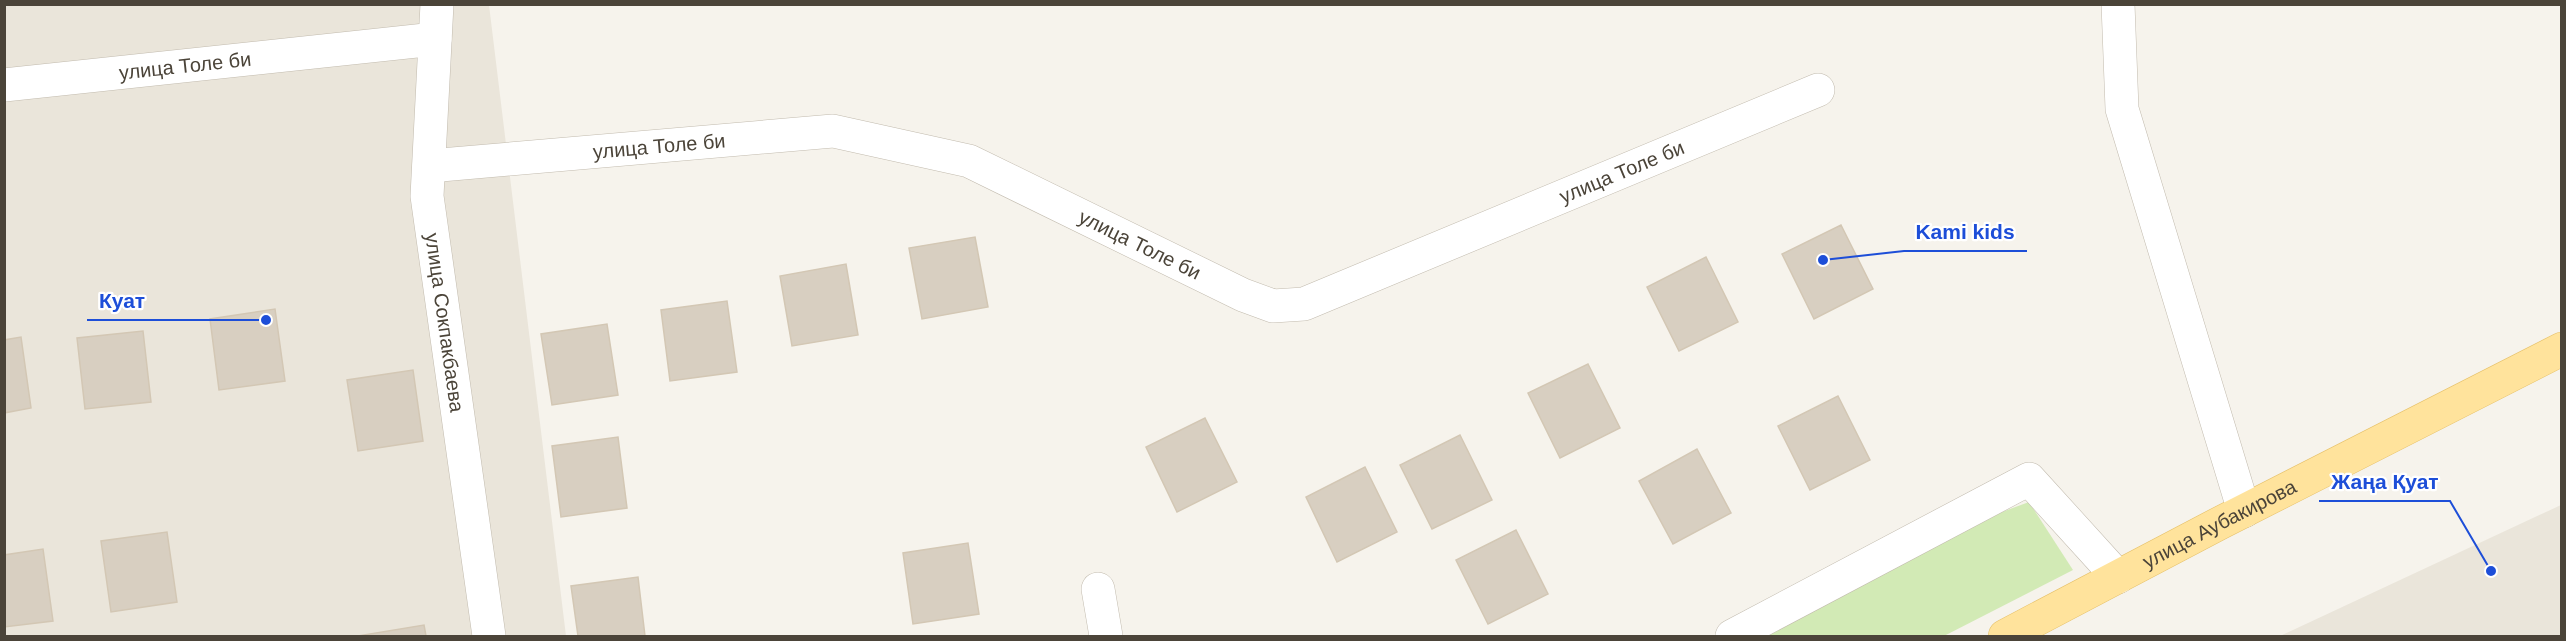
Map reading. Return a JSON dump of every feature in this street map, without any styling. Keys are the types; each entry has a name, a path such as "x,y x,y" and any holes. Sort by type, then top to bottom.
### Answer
{"main road":[{"name":"улица Аубакирова","path":"2005,636 2562,349"}],"street":[{"name":"улица Сокпакбаева","path":"437,4 427,196 489,636"},
{"path":"2118,4 2122,109 2244,511"},
{"name":"улица Толе би","path":"4,85 435,39"},
{"name":"улица Толе би","path":"429,166 833,131 969,161 1243,295 1273,306 1304,304 1818,90"},
{"path":"1732,636 2029,479 2118,577"},
{"path":"1098,589 1106,636"}],"shaded area":[{"path":"4,5 489,5 566,636 5,636"},
{"path":"2561,505 2561,636 2280,636"}],"green space":[{"path":"2029,502 2073,570 1944,636 1751,636 1991,516"}],"building":[{"path":"1841,225 1873,289 1814,319 1782,254"},
{"path":"975,237 988,307 922,319 909,248"},
{"path":"1706,257 1738,322 1679,351 1647,287"},
{"path":"846,264 858,335 792,346 780,276"},
{"path":"727,301 737,372 670,381 661,310"},
{"path":"275,309 285,381 219,390 210,319"},
{"path":"607,324 618,395 552,405 541,334"},
{"path":"143,331 151,402 85,409 77,338"},
{"path":"21,337 31,408 4,413 4,340"},
{"path":"1588,364 1620,428 1560,458 1528,393"},
{"path":"413,370 423,441 358,451 347,380"},
{"path":"1838,396 1870,460 1810,490 1778,426"},
{"path":"1205,418 1237,482 1177,512 1146,447"},
{"path":"1460,435 1492,500 1432,529 1400,465"},
{"path":"618,437 627,508 561,517 552,446"},
{"path":"1697,449 1731,513 1673,544 1639,481"},
{"path":"1365,467 1397,532 1337,562 1306,497"},
{"path":"1516,530 1548,594 1488,624 1456,560"},
{"path":"167,532 177,602 111,612 101,541"},
{"path":"968,543 979,614 913,624 903,553"},
{"path":"43,549 53,621 4,627 4,555"},
{"path":"638,577 645,636 578,636 571,586"},
{"path":"424,625 426,636 358,636"}],"place":[{"name":"Kami kids","path":"1823,260"},
{"name":"Куат","path":"266,320"},
{"name":"Жаңа Қуат","path":"2491,571"}]}
